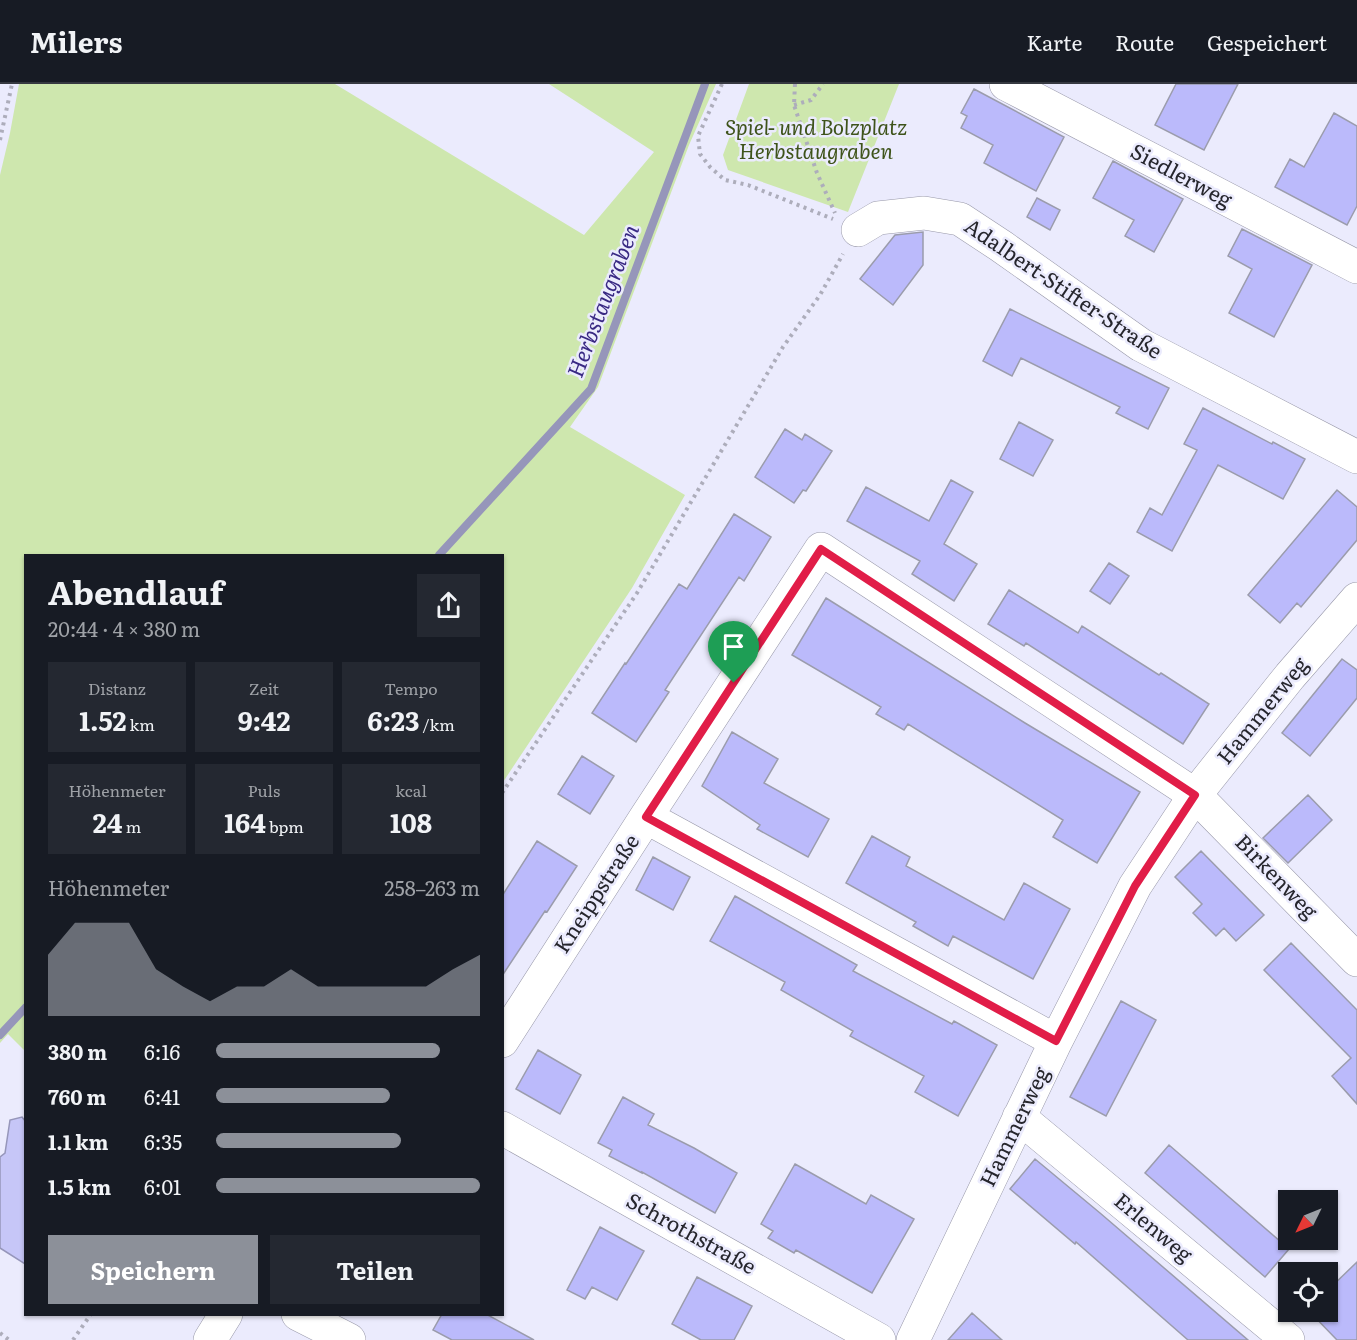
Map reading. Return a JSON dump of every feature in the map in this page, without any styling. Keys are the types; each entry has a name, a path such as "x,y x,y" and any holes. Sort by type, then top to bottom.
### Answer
{"street":[{"name":"Siedlerweg","path":"1006,84 1357,267"},
{"name":"Adalbert-Stifter-Straße","path":"858,230 878,218 924,213 960,219 1141,345 1357,457"},
{"name":"Kneippstraße","path":"504,1038 821,549 1195,795"},
{"name":"Hammerweg","path":"913,1340 1056,1041 1135,886 1195,795 1290,676 1357,599"},
{"name":"Birkenweg","path":"1195,795 1357,960"},
{"path":"646,817 1056,1041"},
{"name":"Erlenweg","path":"1019,1117 1288,1340"},
{"name":"Schrothstraße","path":"504,1129 879,1340"},
{"path":"210,1340 225,1316"},
{"path":"302,1316 349,1340"}],"path":[{"path":"0,140 12,84"},
{"path":"722,84 698,136 700,154 710,167 725,180 748,185 839,222 817,173 794,105 795,84"},
{"path":"794,105 811,100 823,84"},
{"path":"504,790 637,593 783,347 820,295 858,230"},
{"path":"73,1340 90,1316"},
{"path":"0,1333 9,1340"}],"green space":[{"path":"19,84 335,84 584,235 654,152 549,84 716,84 689,145 598,387 570,427 685,495 632,588 504,780 504,554 24,554 24,1050 8,1034 0,1043 0,175"},
{"name":"Spiel- und Bolzplatz Herbstaugraben","path":"749,84 899,84 848,212 728,170 723,155"}],"water":[{"path":"22,1117 24,1120 24,1263 0,1248 0,1157 5,1153 10,1120"}],"building":[{"path":"1176,84 1238,84 1204,150 1155,125"},
{"path":"974,89 1064,137 1036,191 984,163 993,145 961,128 967,116 961,113"},
{"path":"1334,113 1357,126 1357,206 1347,225 1275,187 1290,159 1304,167"},
{"path":"1113,161 1183,199 1154,252 1125,236 1134,220 1093,198"},
{"path":"1037,198 1060,210 1050,230 1027,217"},
{"path":"1242,229 1312,265 1274,337 1229,313 1252,269 1228,256"},
{"path":"923,232 923,265 893,305 860,279 895,235"},
{"path":"1010,309 1169,388 1148,429 1116,413 1120,407 1021,358 1012,376 983,361"},
{"path":"1203,408 1305,459 1283,499 1218,465 1172,551 1137,532 1150,508 1162,515 1197,450 1184,444"},
{"path":"1019,422 1053,440 1033,476 1000,459"},
{"path":"785,429 802,440 805,434 832,451 806,491 803,490 794,503 755,477"},
{"path":"951,480 973,492 944,544 977,564 954,601 912,574 920,561 847,521 866,487 929,521"},
{"path":"1337,490 1357,507 1357,540 1301,607 1297,603 1280,623 1248,595"},
{"path":"734,514 771,537 744,581 739,577 665,690 669,692 636,742 592,713 679,584 687,589"},
{"path":"1109,563 1129,576 1110,604 1090,591"},
{"path":"1009,590 1078,633 1082,626 1209,704 1183,744 1026,643 1024,646 988,624"},
{"path":"826,598 1140,792 1097,863 1053,837 1063,820 908,724 904,730 876,714 881,707 792,655"},
{"path":"1342,659 1357,670 1357,698 1310,756 1282,733"},
{"path":"732,732 778,759 764,783 829,819 808,857 757,829 760,825 702,786"},
{"path":"582,756 614,776 590,814 558,794"},
{"path":"1308,795 1332,820 1288,863 1263,838"},
{"path":"872,836 910,857 906,866 1004,920 1024,883 1070,909 1033,979 953,936 948,946 913,926 916,922 846,883"},
{"path":"537,841 577,866 504,973 504,893"},
{"path":"1201,851 1264,915 1236,941 1224,928 1216,936 1193,913 1202,904 1175,877"},
{"path":"653,857 690,877 673,910 636,890"},
{"path":"735,896 857,965 853,971 952,1024 954,1021 997,1045 958,1116 915,1092 924,1076 850,1036 853,1031 781,990 785,982 710,941"},
{"path":"1291,943 1357,1010 1357,1104 1332,1076 1351,1058 1264,970"},
{"path":"1121,1001 1156,1020 1106,1116 1070,1097"},
{"path":"538,1050 581,1075 560,1114 516,1089"},
{"path":"623,1097 654,1114 648,1125 737,1173 715,1213 609,1156 612,1150 598,1143"},
{"path":"1169,1145 1278,1239 1278,1250 1288,1250 1265,1277 1145,1173"},
{"path":"1035,1159 1248,1340 1188,1340 1076,1242 1075,1244 1010,1189"},
{"path":"795,1164 866,1204 871,1195 914,1219 872,1293 796,1250 794,1253 768,1238 773,1231 761,1224"},
{"path":"600,1227 644,1251 617,1300 592,1287 585,1299 567,1290"},
{"path":"1357,1262 1357,1340 1337,1340 1320,1322 1338,1322 1338,1280"},
{"path":"697,1277 752,1306 734,1340 701,1340 672,1324"},
{"path":"972,1313 1002,1340 948,1340"},
{"path":"441,1316 490,1316 534,1340 452,1340 433,1330"}],"waterway":[{"name":"Herbstaugraben","path":"440,554 591,389 705,84"},
{"name":"Herbstaugraben","path":"0,1035 24,1009"}],"route":[{"path":"821,549 1195,795 1135,886 1056,1041 646,817 734,683 821,549"}]}
